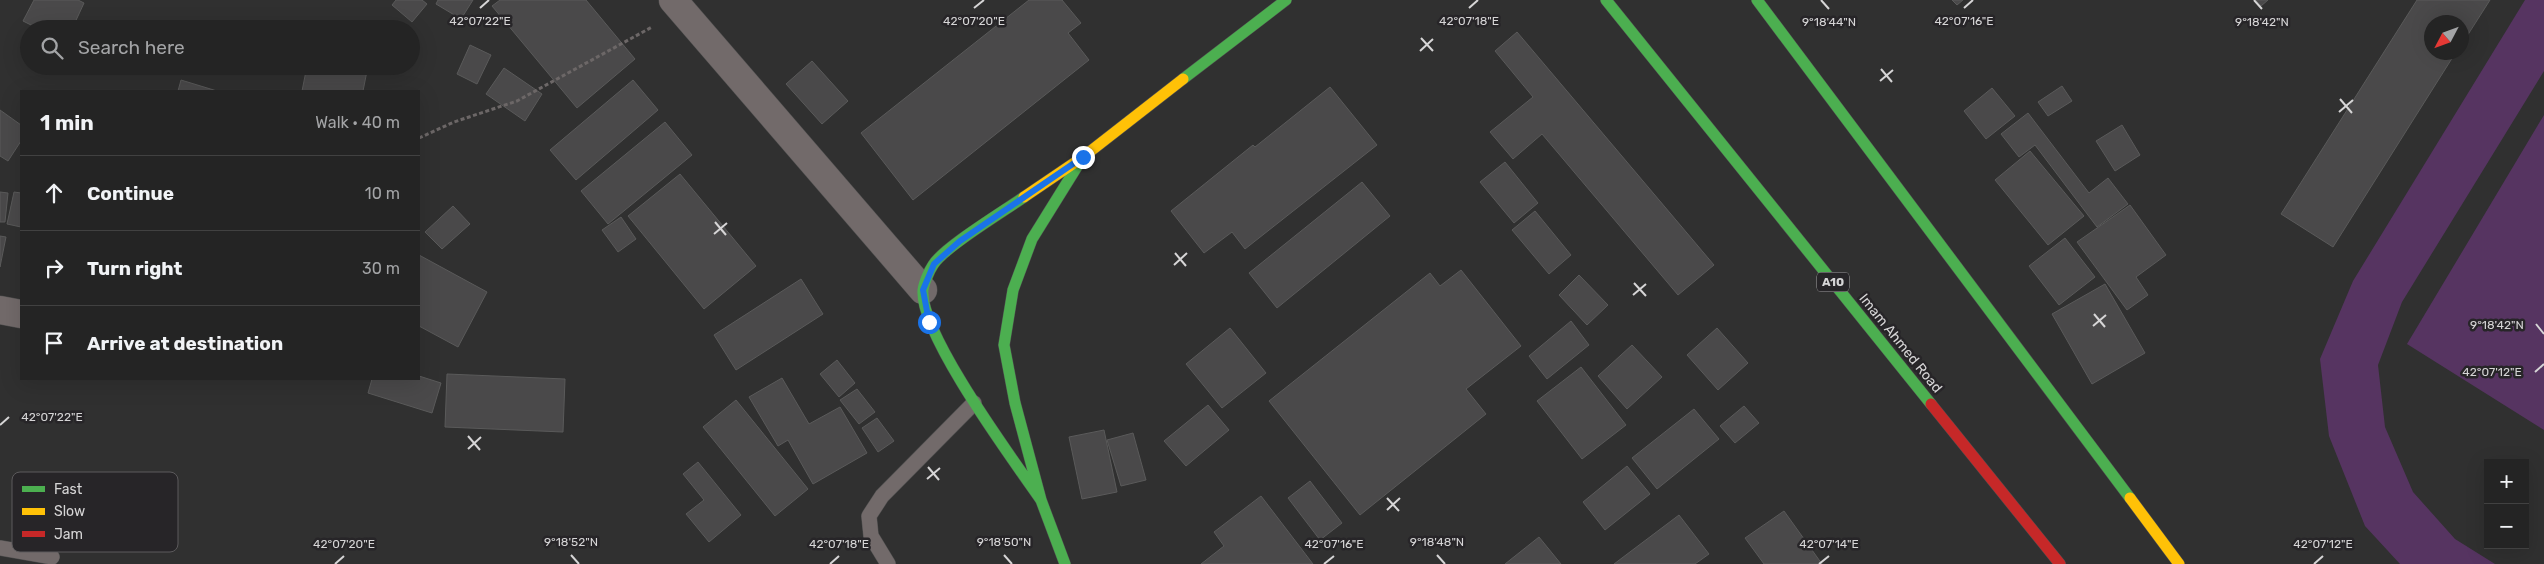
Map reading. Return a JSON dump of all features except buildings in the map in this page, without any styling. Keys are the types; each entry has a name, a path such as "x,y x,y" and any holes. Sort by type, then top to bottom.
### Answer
{"main road":[{"path":"1041,500 974,403 929,322 923,290 934,264 960,241 1083,157 1286,0"},
{"name":"Imam Ahmed Road","path":"1606,0 2060,564"},
{"path":"1757,0 2179,564"},
{"path":"1064,564 1041,500 1015,403 1004,345 1013,290 1032,239 1083,157"}],"street":[{"path":"678,5 923,290"},
{"path":"0,310 20,314"}],"lane":[{"path":"888,564 883,559 871,536 869,516 882,496 974,403"},
{"path":"23,552 52,557"}],"path":[{"path":"420,138 454,122 517,100 678,5"}],"shaded area":[{"path":"2525,0 2544,0 2544,71 2402,302 2378,365 2385,427 2413,492 2455,539 2495,564 2400,564 2365,526 2329,436 2320,359 2353,281"},
{"path":"2544,115 2544,430 2407,344"}],"traffic: fast":[{"path":"1183,79 1286,0"},
{"path":"1606,0 1931,404"},
{"path":"1757,0 2130,498"},
{"path":"1065,564 1041,500 1015,403 1004,345 1013,290 1032,239 1078,165"},
{"path":"1024,197 961,240 939,258 930,270 923,290 926,310 951,365 991,428 1041,500"}],"traffic: slow":[{"path":"1024,197 1083,157 1183,79"},
{"path":"2130,498 2179,564"}],"traffic: jam":[{"path":"1931,404 2060,564"}],"route":[{"path":"929,322 923,290 934,264 960,241 1083,157"}]}
